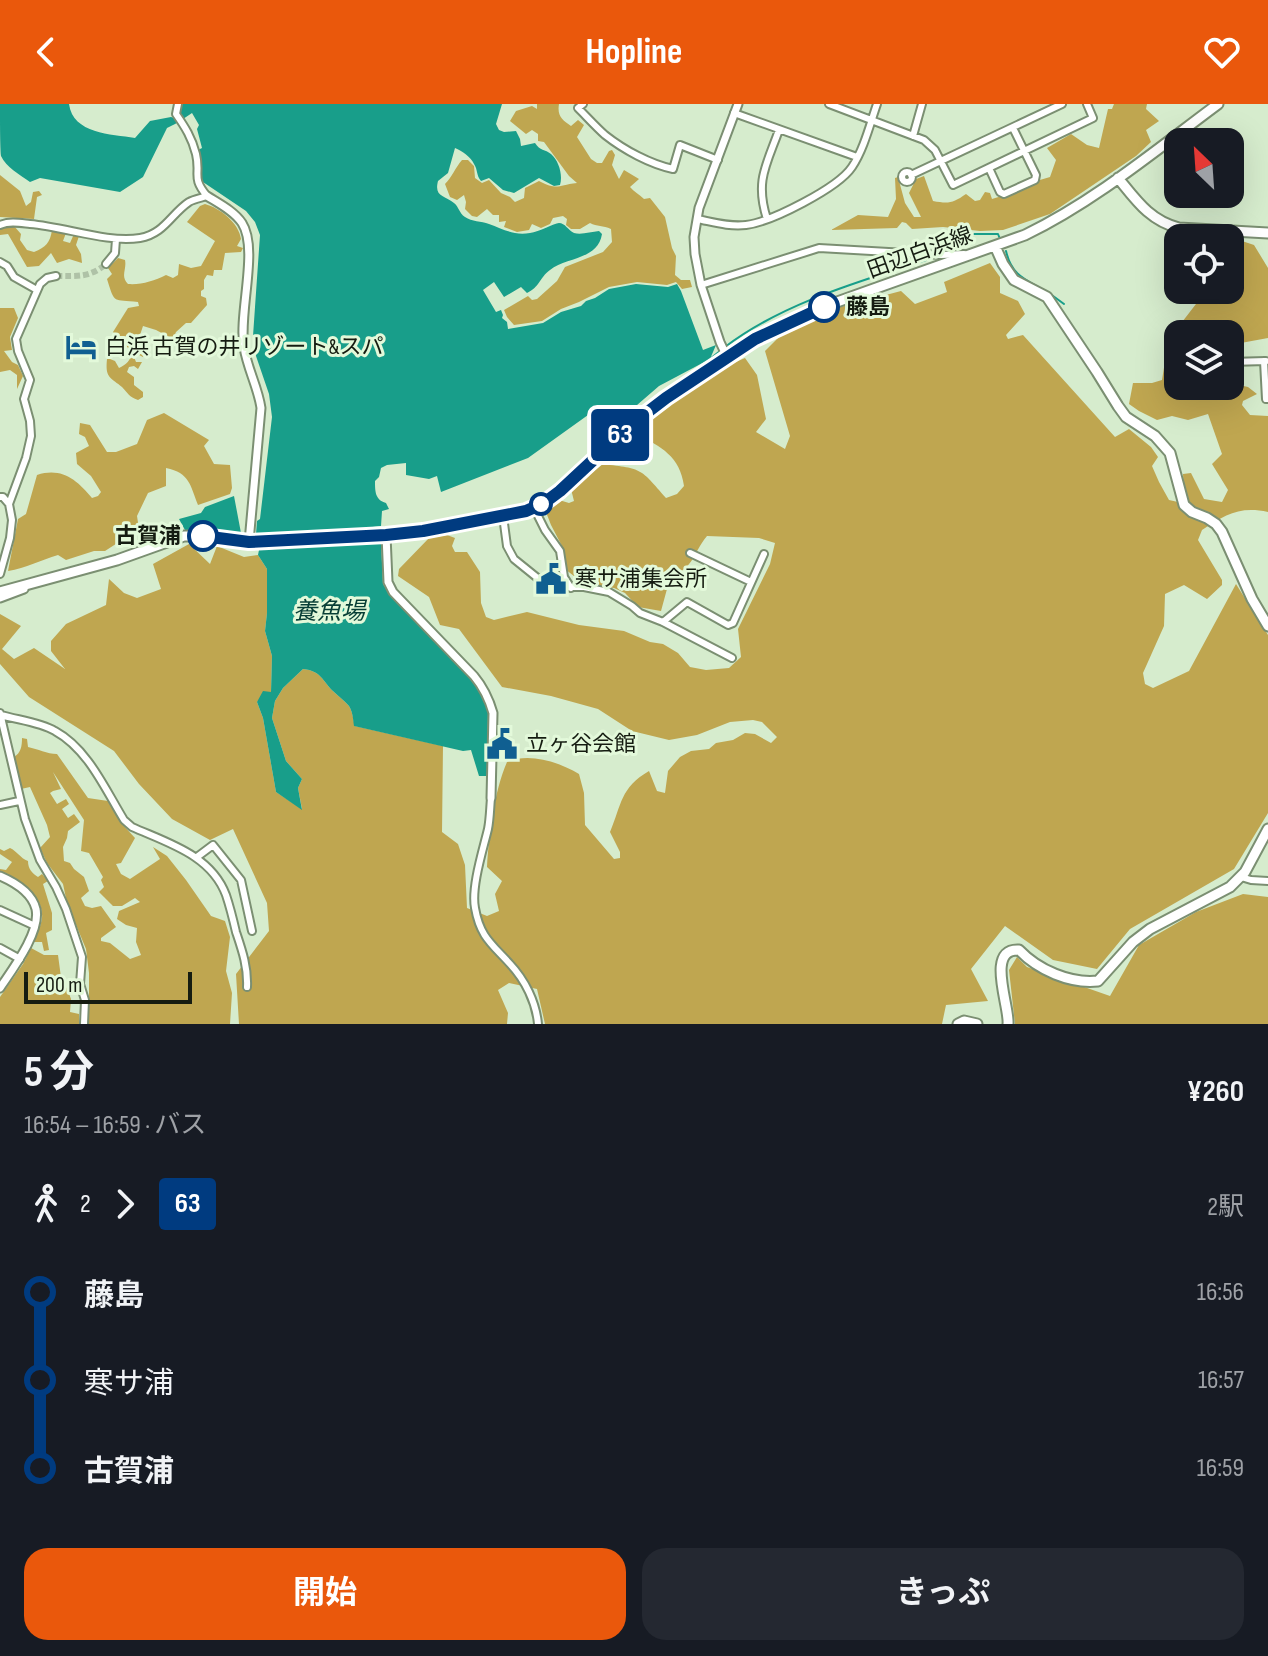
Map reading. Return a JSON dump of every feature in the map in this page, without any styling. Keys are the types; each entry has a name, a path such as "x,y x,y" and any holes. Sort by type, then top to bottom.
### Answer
{"main road":[{"name":"田辺白浜線","path":"0,592 117,560 184,536 249,542 386,535 423,531 534,508 574,479 632,424 726,354 823,307 1025,235 1054,221 1218,104"},
{"path":"1118,178 1144,210 1168,226 1268,233"},
{"path":"995,246 1014,280 1047,297 1126,417 1155,436 1170,453 1184,505 1216,524 1222,532 1252,599 1268,626"},
{"path":"1008,1024 1000,979 1006,954 1019,950 1028,960 1044,969 1070,979 1098,981 1126,949 1150,929 1230,887 1241,877 1268,829"},
{"path":"958,1024 964,1021 977,1024"}],"street":[{"path":"178,104 176,114 190,134 197,157 198,184 207,196 241,221 247,234 249,256 243,347 261,408 249,542"},
{"path":"583,104 578,108 605,135 662,167 673,169 680,145 718,160"},
{"path":"829,104 924,140 935,150 953,185 1093,118 1087,104"},
{"path":"697,219 726,225 747,225 767,219 827,190 851,168 877,104"},
{"path":"913,136 922,104"},
{"path":"1037,104 1041,114"},
{"path":"911,175 1062,104"},
{"path":"726,354 701,285 694,237 697,219 736,108 779,130 857,157"},
{"path":"989,168 1000,192 1004,194 1035,180 1036,175 1013,128"},
{"path":"767,219 760,187 779,130"},
{"path":"0,225 12,222 50,226 116,239 142,237 163,228 189,203 207,196"},
{"path":"106,264 115,253 116,239"},
{"path":"701,285 819,248 972,254"},
{"path":"0,262 14,277 37,290"},
{"path":"9,504 31,436 24,399 30,380 16,339 40,284 56,276"},
{"path":"1244,361 1266,360 1268,399"},
{"path":"0,497 9,504 12,520 0,574"},
{"path":"534,508 560,551 564,577 571,588"},
{"path":"503,516 507,546 514,559 540,580 556,587 584,587 609,592 640,613 732,658"},
{"path":"386,535 388,582 393,592 474,676 489,700 493,713 491,798 478,871 475,909 485,938 508,962 528,990 537,1011 538,1024"},
{"path":"690,553 751,582"},
{"path":"663,622 687,602 728,625 733,623 764,554"},
{"path":"0,598 37,583"},
{"path":"84,1024 85,1000 80,984 82,957 66,909 40,860 19,801 0,714 54,730 69,740 86,757 124,820 132,827 197,857 210,868 226,893 248,975 247,987"},
{"path":"0,805 19,801"},
{"path":"197,857 213,845 241,880 252,931"},
{"path":"0,876 15,883 33,902 36,911 35,926 20,959 0,988"},
{"path":"1241,877 1268,881"},
{"path":"0,910 35,926"},
{"path":"0,948 20,959"}],"shaded area":[{"path":"537,104 559,104 560,115 565,122 571,126 578,120 584,125 577,137 591,159 602,163 612,150 615,155 612,165 619,179 624,170 639,179 630,187 644,199 650,198 665,217 676,256 675,275 681,280 690,280 692,287 682,289 676,282 667,285 637,282 609,287 542,321 514,325 507,317 504,310 528,296 532,300 537,299 557,281 565,267 603,252 612,242 611,229 590,223 580,229 571,229 563,216 553,218 550,224 541,228 532,224 529,230 517,232 504,227 506,221 499,222 499,215 493,215 487,209 477,217 472,216 465,209 464,195 457,200 450,197 445,184 462,160 468,160 474,166 475,178 482,183 489,180 515,202 524,198 525,188 539,181 555,187 577,183 544,142 538,141 538,134 532,130 526,134 510,121 516,111 532,106 537,109"},
{"path":"1114,104 1147,104 1146,109 1159,121 1146,130 1151,142 1136,156 1050,214 1003,230 912,229 902,222 897,228 831,230 858,215 888,217 896,199 895,178 898,177 905,203 914,217 921,217 909,193 916,179 924,176 933,201 938,202 951,202 966,194 975,201 980,200 985,192 990,193 992,199 1028,188 1033,182 1050,177 1056,160 1047,148 1071,134 1087,145 1099,148 1108,109 1112,109"},
{"path":"0,175 20,191 26,206 31,202 33,192 39,191 42,195 37,197 34,219 0,217"},
{"path":"205,204 233,222 241,239 237,246 243,248 241,252 225,253 222,270 214,270 213,276 207,275 201,296 206,298 207,305 191,323 186,323 176,332 173,339 143,326 137,344 145,350 143,357 137,354 134,357 136,362 142,362 138,369 129,367 127,372 134,377 134,385 143,392 143,397 138,400 111,379 107,370 107,359 115,361 119,368 131,357 132,352 113,332 128,308 139,306 138,302 114,297 107,279 112,274 108,268 118,258 125,260 124,278 128,284 133,284 166,275 173,278 178,275 179,264 191,268 201,266 215,241 187,222"},
{"path":"7,225 14,226 27,250 34,252 47,244 52,230 66,233 63,241 70,243 74,234 79,236 76,245 82,263 69,259 57,263 51,253 39,266 27,267 8,234 0,235 0,229"},
{"path":"1244,242 1254,245 1268,268 1268,338 1244,342 1244,320 1184,320 1196,304 1244,304"},
{"path":"990,263 1000,277 1000,293 1018,301 1025,314 1006,335 1008,339 1023,335 1115,437 1129,429 1151,447 1158,457 1152,466 1169,500 1178,502 1184,495 1183,474 1191,473 1204,499 1222,502 1228,490 1212,464 1222,454 1208,414 1188,420 1172,416 1157,420 1129,404 1133,383 1162,380 1164,368 1164,400 1244,400 1244,386 1248,387 1257,394 1243,401 1242,405 1250,415 1268,416 1268,512 1249,510 1233,513 1202,530 1198,540 1222,585 1207,599 1184,585 1165,594 1164,626 1143,673 1145,684 1153,688 1189,671 1236,584 1268,635 1268,813 1234,869 1130,929 1097,969 1053,960 1005,926 971,969 988,1001 946,1005 942,1024 545,1024 537,989 509,983 498,990 508,1013 507,1024 239,1024 236,974 269,931 267,903 233,829 210,840 172,819 114,751 29,697 0,664 0,614 21,626 2,649 14,659 34,648 65,669 51,651 51,641 66,624 106,605 109,579 124,593 137,598 161,589 153,564 189,544 210,564 217,546 244,557 258,555 267,569 265,631 272,656 271,693 257,702 263,718 276,792 302,809 298,788 302,779 286,761 272,718 275,701 283,688 303,669 309,670 318,674 349,706 355,726 443,746 442,832 458,844 465,865 467,908 487,916 499,911 495,894 502,881 487,867 493,813 507,762 534,758 579,774 584,793 585,825 614,859 620,858 620,852 610,832 623,797 639,777 649,771 657,791 665,793 668,771 680,757 691,751 709,749 716,743 733,740 745,733 755,734 771,743 777,737 762,722 753,720 730,722 697,735 669,740 632,731 598,709 502,687 459,629 440,625 429,597 398,576 399,569 429,538 447,535 455,538 452,546 455,552 467,552 480,572 481,603 486,617 494,620 527,612 579,625 624,631 663,644 678,653 690,667 706,670 729,668 741,657 738,629 770,564 775,543 759,538 707,536 689,564 670,578 661,611 638,607 625,593 614,588 584,584 565,569 564,550 544,507 559,500 574,501 571,489 603,464 640,472 666,498 677,494 684,486 674,460 637,434 637,426 708,374 745,358 757,375 766,419 756,432 785,449 790,436 765,351 788,328 829,310 901,291 915,304 947,292 944,282"},
{"path":"0,308 14,308 18,318 10,337 12,350 4,351 18,365 23,376 17,389 17,375 10,370 0,372"},
{"path":"164,413 209,440 204,446 214,464 230,465 230,494 198,505 185,477 166,468 166,486 148,493 137,516 139,529 105,551 94,551 66,560 58,555 8,571 18,519 26,514 37,475 61,474 81,486 92,498 101,492 91,476 77,464 76,453 89,446 85,437 79,434 80,423 90,425 107,452 116,452 137,444 147,420"},
{"path":"22,738 27,739 28,747 57,754 88,798 108,801 135,838 121,863 116,864 121,874 130,879 160,859 153,847 167,856 211,916 225,921 230,937 226,971 232,993 230,1024 89,1024 86,949 67,903 63,884 40,848 50,837 47,825 30,787 21,789 14,757 20,751","holes":["53,772 84,820 81,851 89,853 103,877 104,887 99,892 113,906 122,906 135,898 140,902 119,911 117,919 137,928 136,942 141,955 130,959 110,943 101,941 116,927 101,906 85,906 81,898 89,891 84,877 64,861 63,847 68,831 80,822 74,814 68,818 62,809 69,804 66,799 57,804 50,793 61,789"]},
{"path":"10,848 28,861 34,874 38,877 42,874 48,881 43,884 52,913 52,930 46,933 49,950 44,951 42,942 32,942 42,918 35,895 22,883 0,872 12,862 0,854 0,849"},
{"path":"1243,894 1268,897 1268,1024 1015,1024 1009,970 1017,957 1027,967 1110,996 1139,945 1196,912"},
{"path":"31,948 44,955 58,955 62,985 67,988 71,999 70,1012 79,1014 79,1024 0,1024 0,997"}],"water":[{"path":"0,104 69,104 72,114 85,127 135,138 150,121 171,117 179,122 167,128 143,177 120,192 40,178 30,182 18,174 1,156"},
{"path":"181,104 502,104 496,124 499,130 516,131 521,146 535,143 551,154 560,168 560,185 554,186 539,178 514,193 503,190 489,178 481,181 471,159 455,148 448,173 438,181 439,193 454,203 468,219 514,233 534,232 559,223 574,233 599,231 602,234 594,249 550,270 527,293 521,287 504,297 494,282 483,290 496,312 501,310 508,329 543,323 609,289 636,284 668,287 677,284 703,350 716,345 710,359 659,386 607,431 588,415 528,458 441,492 437,476 429,479 406,475 406,463 381,468 375,481 376,492 389,509 382,511 381,526 256,534 272,417 253,336 260,235 246,211 200,180 198,150 202,148 197,129 199,125 192,113 183,119"},
{"path":"234,496 241,533 234,536 212,530 185,530 179,519 201,513 205,507"},
{"name":"養魚場","path":"381,542 383,584 389,593 482,691 488,713 487,776 479,776 471,750 463,751 354,726 347,704 318,674 303,669 283,688 275,701 272,718 286,761 302,779 298,788 302,810 276,792 263,718 257,702 263,691 271,692 272,656 265,631 267,569 258,555 259,550"}],"waterway":[{"path":"725,347 772,317 798,305 932,258 940,240 952,234 998,234 1000,239"},
{"path":"1006,251 1018,274 1040,288"},
{"path":"1049,293 1064,304"},
{"path":"710,359 720,351"}],"tunnel":[{"path":"56,276 88,274 106,264"}],"bus line":[{"name":"63","path":"203,536 249,542 386,535 526,511 560,491 632,424 666,398 755,339 824,307"}],"place":[{"name":"藤島","path":"824,307"},
{"name":"白浜 古賀の井リゾート&スパ","path":"81,347"},
{"name":"古賀浦","path":"203,536"},
{"name":"寒サ浦集会所","path":"551,579"},
{"name":"立ヶ谷会館","path":"502,744"}]}
